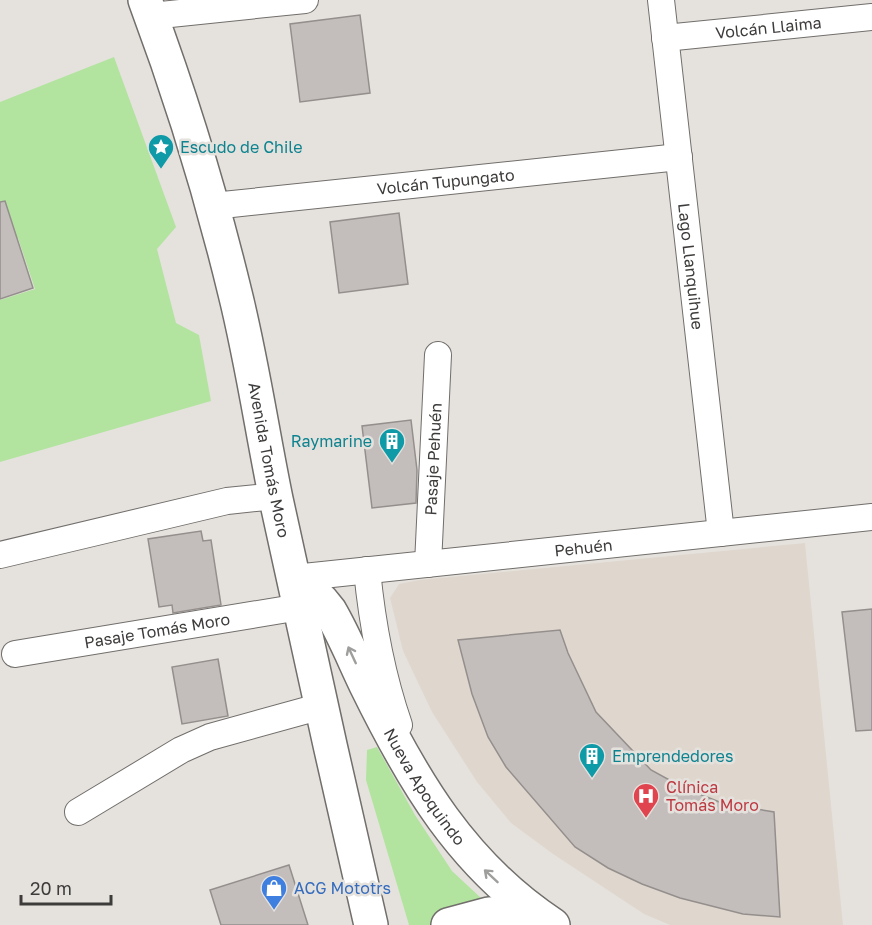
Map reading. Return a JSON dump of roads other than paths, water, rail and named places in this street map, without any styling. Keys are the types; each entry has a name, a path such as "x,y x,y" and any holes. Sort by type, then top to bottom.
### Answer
{"main road":[{"name":"Avenida Tomás Moro","path":"148,8 213,206 236,294 276,496 371,925"},
{"path":"297,592 308,586 330,611 391,733 418,781"},
{"name":"Nueva Apoquindo","path":"418,781 458,840 481,866 543,919"},
{"path":"448,925 489,914 543,919"}],"street":[{"path":"148,8 305,0"},
{"name":"Lago Llanquihue","path":"661,0 721,533"},
{"name":"Volcán Llaima","path":"665,38 872,17"},
{"name":"Volcán Tupungato","path":"213,206 679,157"},
{"name":"Pasaje Pehuén","path":"428,564 438,355"},
{"path":"0,555 227,501 276,496"},
{"name":"Pehuén","path":"297,592 367,570 872,517"},
{"name":"Nueva Apoquindo","path":"367,570 370,599 389,697 418,781"},
{"name":"Pasaje Tomás Moro","path":"15,654 297,592"},
{"path":"78,812 181,750 210,736 322,706"}],"place":[{"name":"Escudo de Chile","path":"161,170"},
{"name":"Raymarine","path":"392,464"},
{"name":"Emprendedores","path":"592,779"},
{"name":"Clínica Tomás Moro","path":"646,819"},
{"name":"ACG Mototrs","path":"274,911"}]}
